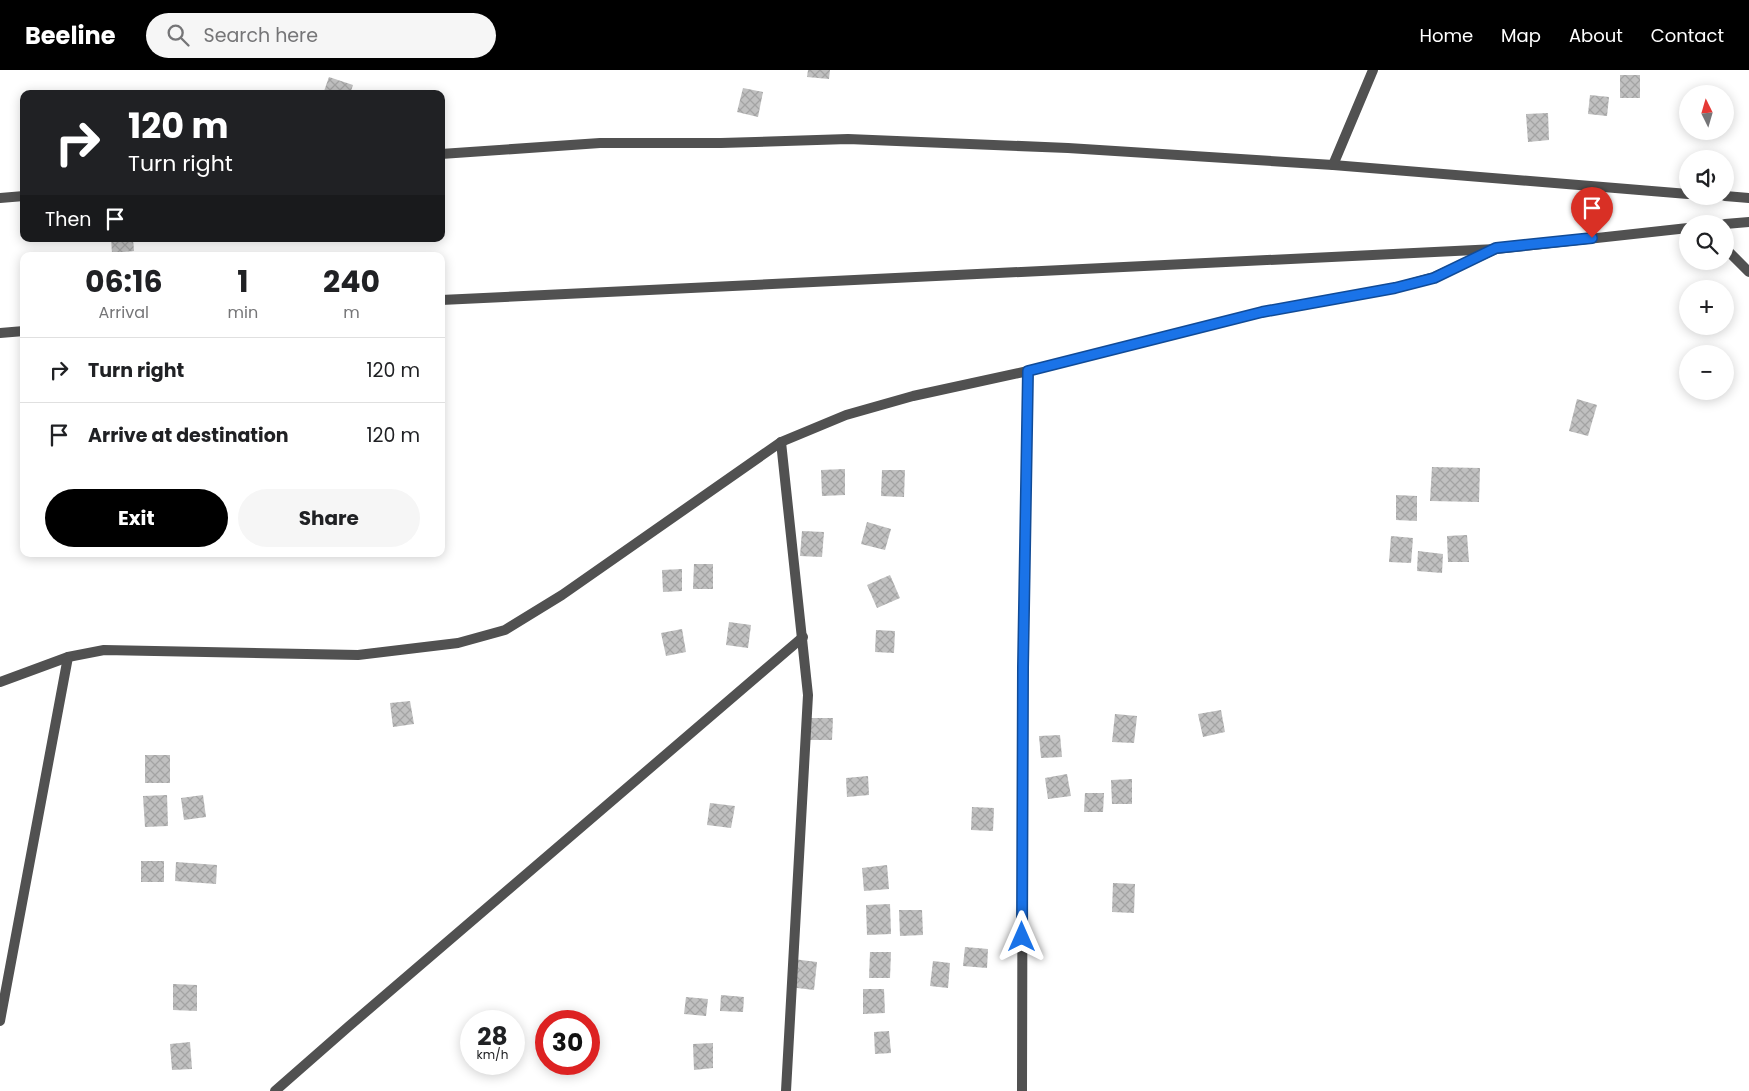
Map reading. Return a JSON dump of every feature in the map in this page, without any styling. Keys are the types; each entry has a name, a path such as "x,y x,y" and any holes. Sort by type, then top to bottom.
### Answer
{"street":[{"path":"1333,165 1373,70"},
{"path":"445,154 600,143 721,143 848,139 1068,148 1333,165 1679,193"},
{"path":"0,198 20,196"},
{"path":"1734,197 1749,198"},
{"path":"1734,223 1749,222"},
{"path":"445,300 1496,248 1679,229"},
{"path":"0,682 68,657 104,650 358,656 458,644 505,630 562,595 781,442 846,415 913,396 1028,371 1262,312 1395,288 1434,278 1496,248"},
{"path":"1734,257 1749,272"},
{"path":"0,333 20,331"},
{"path":"1022,1091 1023,668 1028,371"},
{"path":"781,442 808,694 786,1091"},
{"path":"275,1091 803,637"},
{"path":"0,1021 68,657"}],"building":[{"path":"808,70 830,70 829,79 807,77"},
{"path":"1620,75 1640,75 1640,98 1620,98"},
{"path":"329,77 353,85 351,90 324,90"},
{"path":"743,88 763,92 758,117 737,112"},
{"path":"1590,95 1609,97 1607,116 1588,114"},
{"path":"1548,113 1549,140 1528,142 1526,114"},
{"path":"111,242 133,242 134,251 112,252"},
{"path":"1577,399 1597,405 1588,436 1569,431"},
{"path":"1432,467 1480,468 1479,502 1430,501"},
{"path":"845,469 845,495 822,496 821,470"},
{"path":"882,470 905,470 904,497 881,496"},
{"path":"1396,495 1417,496 1417,521 1396,520"},
{"path":"867,522 891,529 885,550 861,544"},
{"path":"802,531 824,532 822,557 800,556"},
{"path":"1467,535 1469,562 1448,562 1447,536"},
{"path":"1391,536 1413,538 1411,563 1389,562"},
{"path":"1418,551 1443,554 1442,573 1417,571"},
{"path":"694,564 713,564 713,589 693,589"},
{"path":"682,569 682,591 663,592 662,570"},
{"path":"890,575 900,598 877,608 867,585"},
{"path":"729,622 751,625 748,648 726,645"},
{"path":"682,629 686,652 666,656 661,633"},
{"path":"876,630 895,631 894,653 875,652"},
{"path":"410,701 414,724 393,727 390,703"},
{"path":"1221,710 1225,732 1203,737 1198,714"},
{"path":"1115,714 1137,716 1134,743 1112,742"},
{"path":"810,718 833,718 832,740 810,740"},
{"path":"1060,735 1062,757 1041,758 1039,736"},
{"path":"145,755 170,755 170,783 145,783"},
{"path":"1067,774 1071,796 1048,799 1045,778"},
{"path":"868,776 869,795 847,797 846,778"},
{"path":"1132,779 1132,804 1112,804 1111,780"},
{"path":"1085,793 1104,793 1103,812 1084,812"},
{"path":"167,795 168,826 145,827 143,796"},
{"path":"203,795 206,817 184,820 181,798"},
{"path":"710,803 735,806 731,828 707,825"},
{"path":"972,807 994,808 993,831 971,830"},
{"path":"141,861 164,861 164,882 141,882"},
{"path":"176,862 217,865 216,884 175,881"},
{"path":"887,865 889,889 864,891 862,868"},
{"path":"1113,883 1135,884 1134,913 1112,912"},
{"path":"890,904 891,934 867,935 866,905"},
{"path":"899,910 922,910 923,935 900,936"},
{"path":"965,947 988,949 987,968 963,966"},
{"path":"870,952 891,952 890,978 869,978"},
{"path":"793,959 817,962 814,990 789,987"},
{"path":"933,961 950,963 948,988 930,986"},
{"path":"173,984 197,985 197,1011 173,1010"},
{"path":"863,989 884,989 885,1013 863,1014"},
{"path":"721,995 744,997 743,1012 720,1011"},
{"path":"686,997 708,999 706,1016 684,1014"},
{"path":"889,1031 891,1053 875,1054 874,1032"},
{"path":"190,1042 192,1069 172,1070 170,1044"},
{"path":"713,1043 713,1068 694,1070 693,1044"}],"route":[{"path":"1022,937 1023,668 1028,371 1262,312 1356,296 1434,278 1496,248 1592,238"}]}
